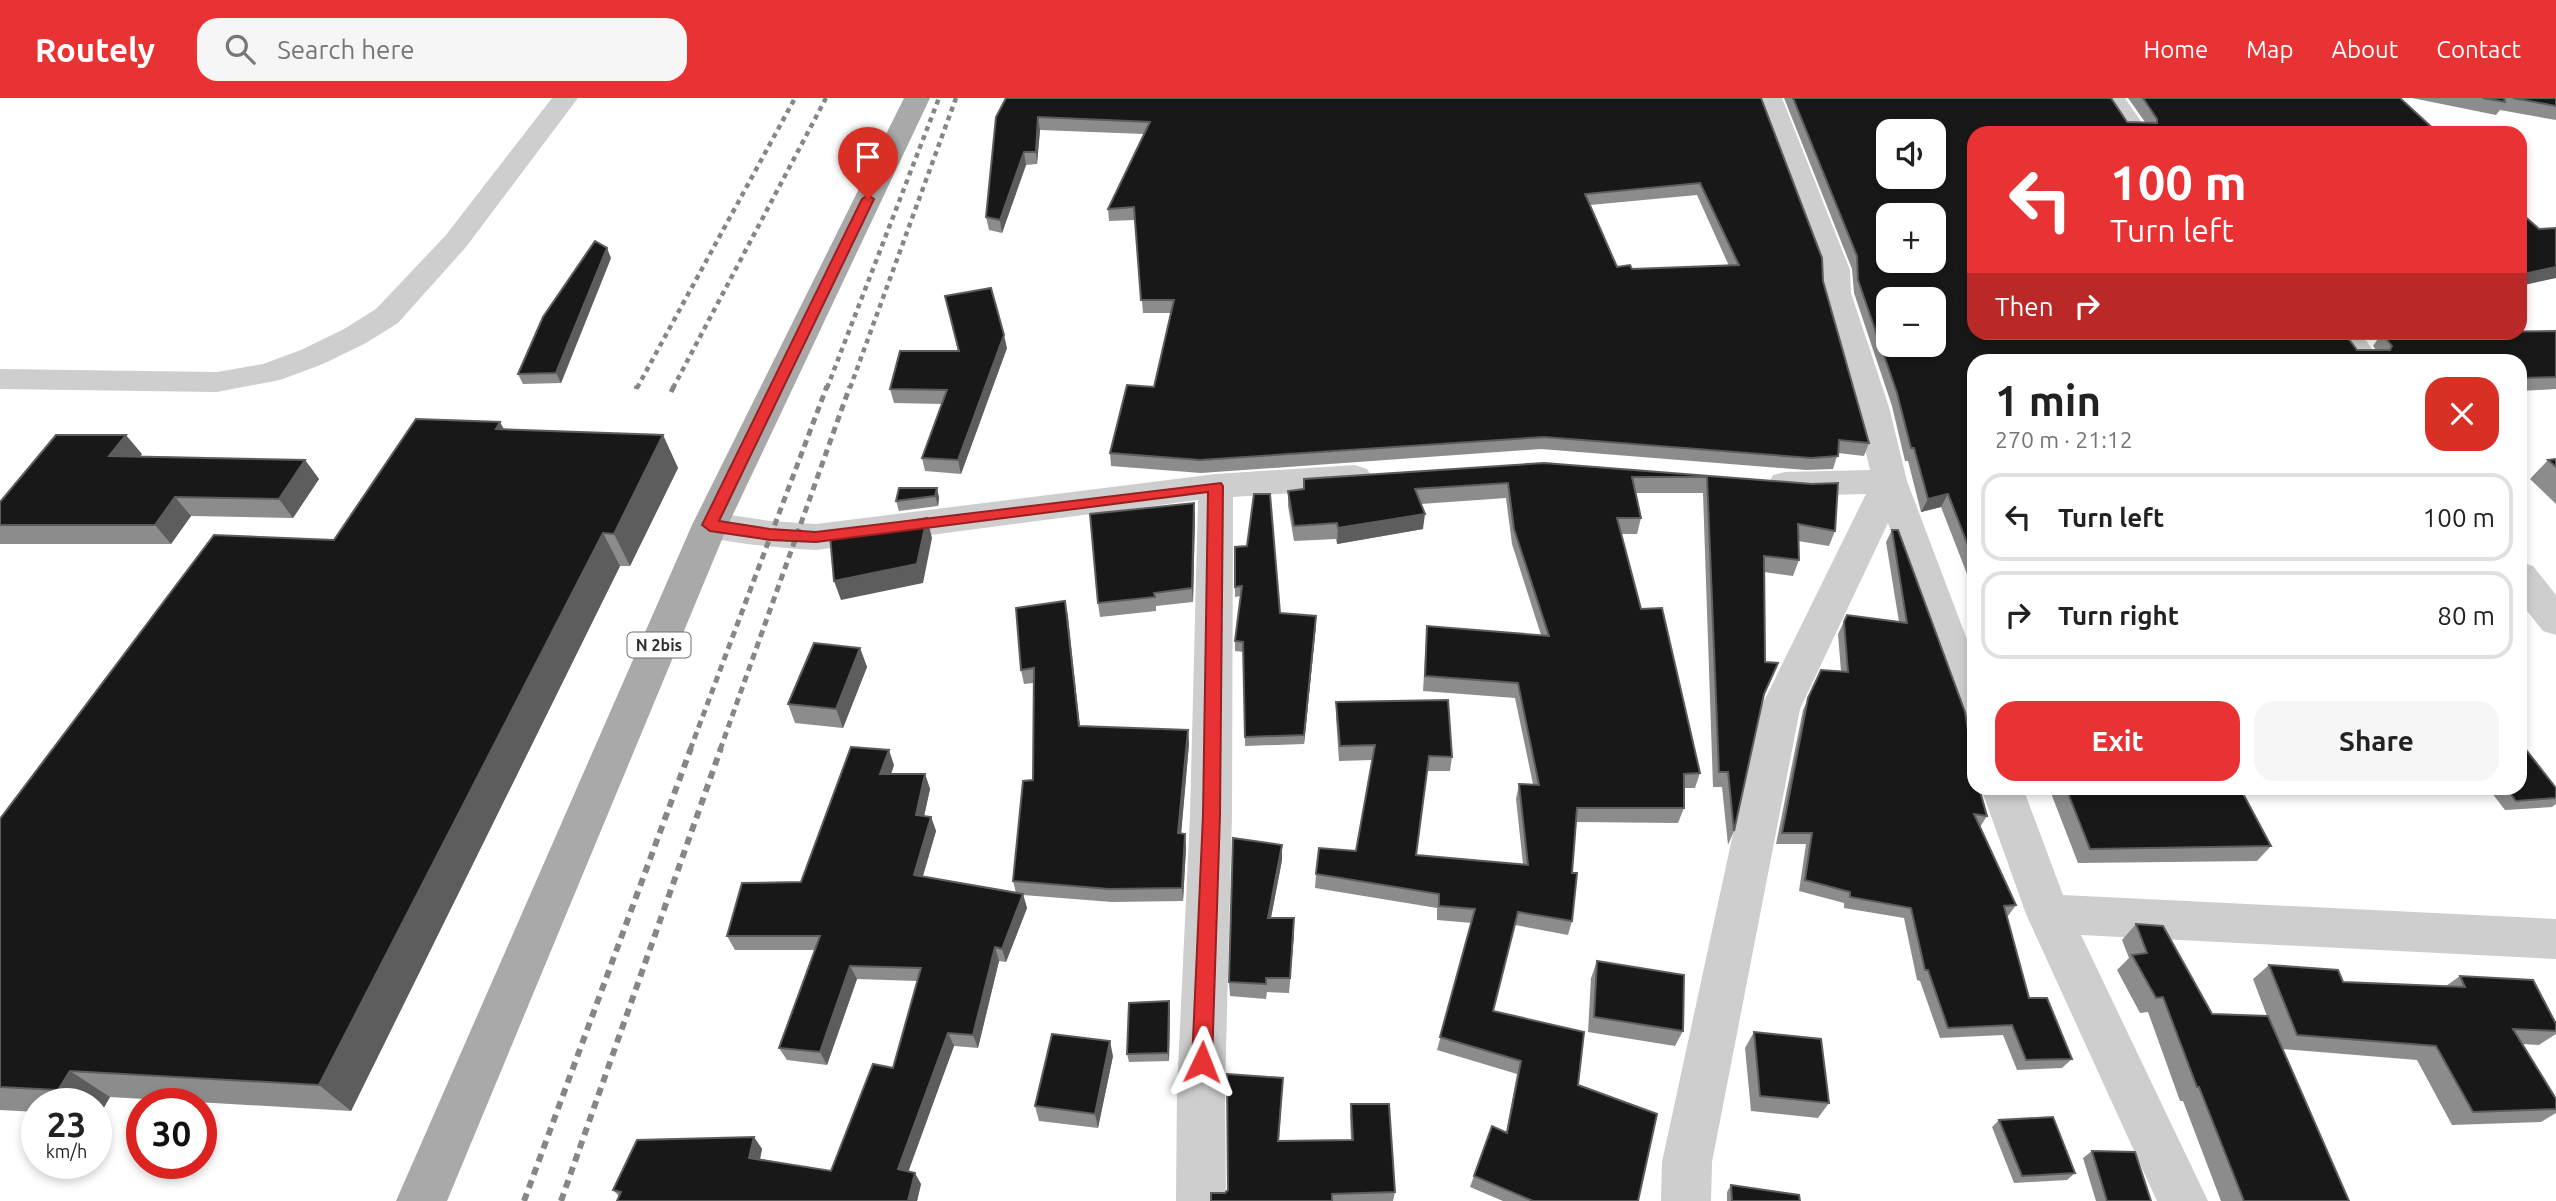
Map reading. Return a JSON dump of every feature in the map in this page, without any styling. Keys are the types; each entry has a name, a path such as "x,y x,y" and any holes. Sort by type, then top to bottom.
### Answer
{"main road":[{"name":"N 2bis","path":"421,1201 710,525 917,98"}],"street":[{"path":"0,379 217,382 269,373 355,337 387,316 456,242 565,98"},
{"path":"1769,98 1835,270 1836,293 1872,407 1890,481 1967,692"},
{"path":"2112,98 2131,126"},
{"path":"710,525 770,534 816,537 1216,486 1393,475"},
{"path":"1750,481 1806,485 1890,481"},
{"path":"1686,1201 1687,1162 1780,709 1890,481"},
{"path":"1201,1201 1201,1090 1211,815 1216,486"},
{"path":"2527,585 2556,621"},
{"path":"2005,795 2048,914 2183,1201"},
{"path":"2048,914 2556,939"}],"building":[{"path":"1006,98 1761,98 1822,258 1823,281 1869,443 1839,440 1838,456 1811,458 1544,437 1200,460 1110,453 1127,385 1154,387 1174,300 1141,300 1134,207 1108,209 1150,122 1038,117 1036,152 1024,152 1000,220 986,217 996,117","holes":["1700,183 1739,265 1632,269 1630,265 1617,267 1585,194"]},
{"path":"1793,98 2111,98 2127,122 2157,123 2143,98 2400,98 2430,126 1967,126 1967,340 2349,340 2357,350 2390,350 2392,346 2387,340 2527,340 2527,331 2556,331 2556,377 2527,378 2527,354 1967,354 1967,543 1948,494 1928,499 1885,357 1946,357 1946,287 1876,287 1876,332 1858,280 1857,256"},
{"path":"2483,98 2504,98 2505,102"},
{"path":"2513,98 2556,98 2556,106"},
{"path":"2527,218 2539,229 2556,228 2556,267 2527,273"},
{"path":"595,241 607,248 556,373 518,374 543,317"},
{"path":"991,288 1004,335 958,460 922,458 947,390 890,389 900,351 959,351 945,296"},
{"path":"416,419 500,422 496,429 663,435 614,534 603,533 319,1085 70,1071 59,1088 0,1087 0,819 214,535 334,540"},
{"path":"56,435 126,435 109,456 305,460 279,499 175,497 155,525 0,525 0,502"},
{"path":"2556,459 2556,467 2548,460"},
{"path":"1544,463 1812,484 1838,483 1835,531 1798,524 1799,560 1764,556 1765,662 1778,663 1764,694 1734,831 1728,772 1719,772 1707,477 1632,477 1641,518 1617,518 1641,609 1662,608 1700,773 1684,774 1684,808 1577,808 1572,873 1577,873 1572,921 1518,912 1493,1011 1584,1032 1578,1085 1657,1114 1638,1201 1533,1201 1474,1176 1492,1126 1507,1133 1521,1061 1440,1037 1475,909 1439,906 1439,894 1316,874 1319,848 1356,851 1375,745 1340,746 1336,702 1448,700 1452,757 1429,756 1416,855 1528,865 1519,784 1539,785 1518,683 1425,676 1427,626 1549,636 1514,529 1508,483 1415,489 1425,514 1338,528 1337,523 1294,526 1288,491 1304,489 1304,479"},
{"path":"899,488 937,488 935,496 896,501"},
{"path":"1254,494 1270,494 1280,613 1316,616 1304,735 1245,737 1243,642 1235,641 1242,586 1235,587 1235,547 1247,546"},
{"path":"1194,503 1192,588 1154,593 1155,597 1098,603 1090,514"},
{"path":"927,518 917,564 834,581 830,535"},
{"path":"1892,530 1898,530 1965,712 1967,795 1981,795 1987,816 1974,814 2016,905 2004,906 2029,998 2047,998 2072,1059 2026,1060 2012,1025 1948,1028 1928,970 1925,970 1911,908 1850,897 1850,892 1805,880 1812,833 1782,833 1808,698 1821,670 1848,672 1844,622 1847,615 1907,623"},
{"path":"1065,601 1079,726 1188,730 1178,833 1185,834 1182,888 1109,889 1013,881 1023,781 1033,780 1034,668 1021,670 1016,608"},
{"path":"814,643 860,648 836,709 788,704"},
{"path":"851,747 889,750 880,774 925,774 916,815 931,817 914,875 1023,894 1002,949 995,947 973,1035 948,1033 898,1169 915,1173 908,1201 617,1201 621,1192 613,1190 637,1140 754,1137 749,1158 831,1171 873,1064 893,1068 921,968 850,966 820,1052 779,1048 820,936 727,936 742,883 801,882"},
{"path":"2527,751 2556,788 2556,798 2516,801 2511,795 2527,795"},
{"path":"2069,795 2244,795 2271,846 2090,849"},
{"path":"1233,838 1282,845 1268,918 1294,918 1290,978 1266,978 1266,984 1229,982"},
{"path":"2136,924 2163,926 2212,1014 2268,1016 2349,1201 2244,1201 2163,997 2156,998 2132,955 2147,953"},
{"path":"1597,961 1684,975 1683,1031 1594,1017"},
{"path":"2269,965 2338,970 2343,982 2465,987 2460,976 2533,980 2556,1024 2556,1031 2513,1029 2556,1099 2556,1109 2473,1112 2436,1046 2297,1035"},
{"path":"1169,1001 1168,1053 1127,1054 1129,1003"},
{"path":"1754,1032 1821,1039 1829,1103 1760,1096"},
{"path":"1052,1034 1110,1041 1095,1114 1035,1106"},
{"path":"1227,1074 1283,1078 1278,1141 1353,1140 1351,1104 1389,1104 1395,1192 1332,1194 1332,1201 1211,1201 1211,1193 1225,1193 1228,1190"},
{"path":"2053,1117 2075,1173 2022,1176 1999,1120"},
{"path":"2092,1151 2135,1152 2151,1201 2107,1201"},
{"path":"1731,1185 1799,1195 1800,1201 1732,1201"}],"railway":[{"path":"637,388 795,98"},
{"path":"673,388 826,98"},
{"path":"827,388 939,98"},
{"path":"850,388 956,98"},
{"path":"690,750 827,386"},
{"path":"720,750 850,386"},
{"path":"671,392 673,388"},
{"path":"524,1201 691,748"},
{"path":"561,1201 721,748"}],"route":[{"path":"868,199 710,525 770,534 816,537 1216,486 1211,815 1202,1062"}]}
